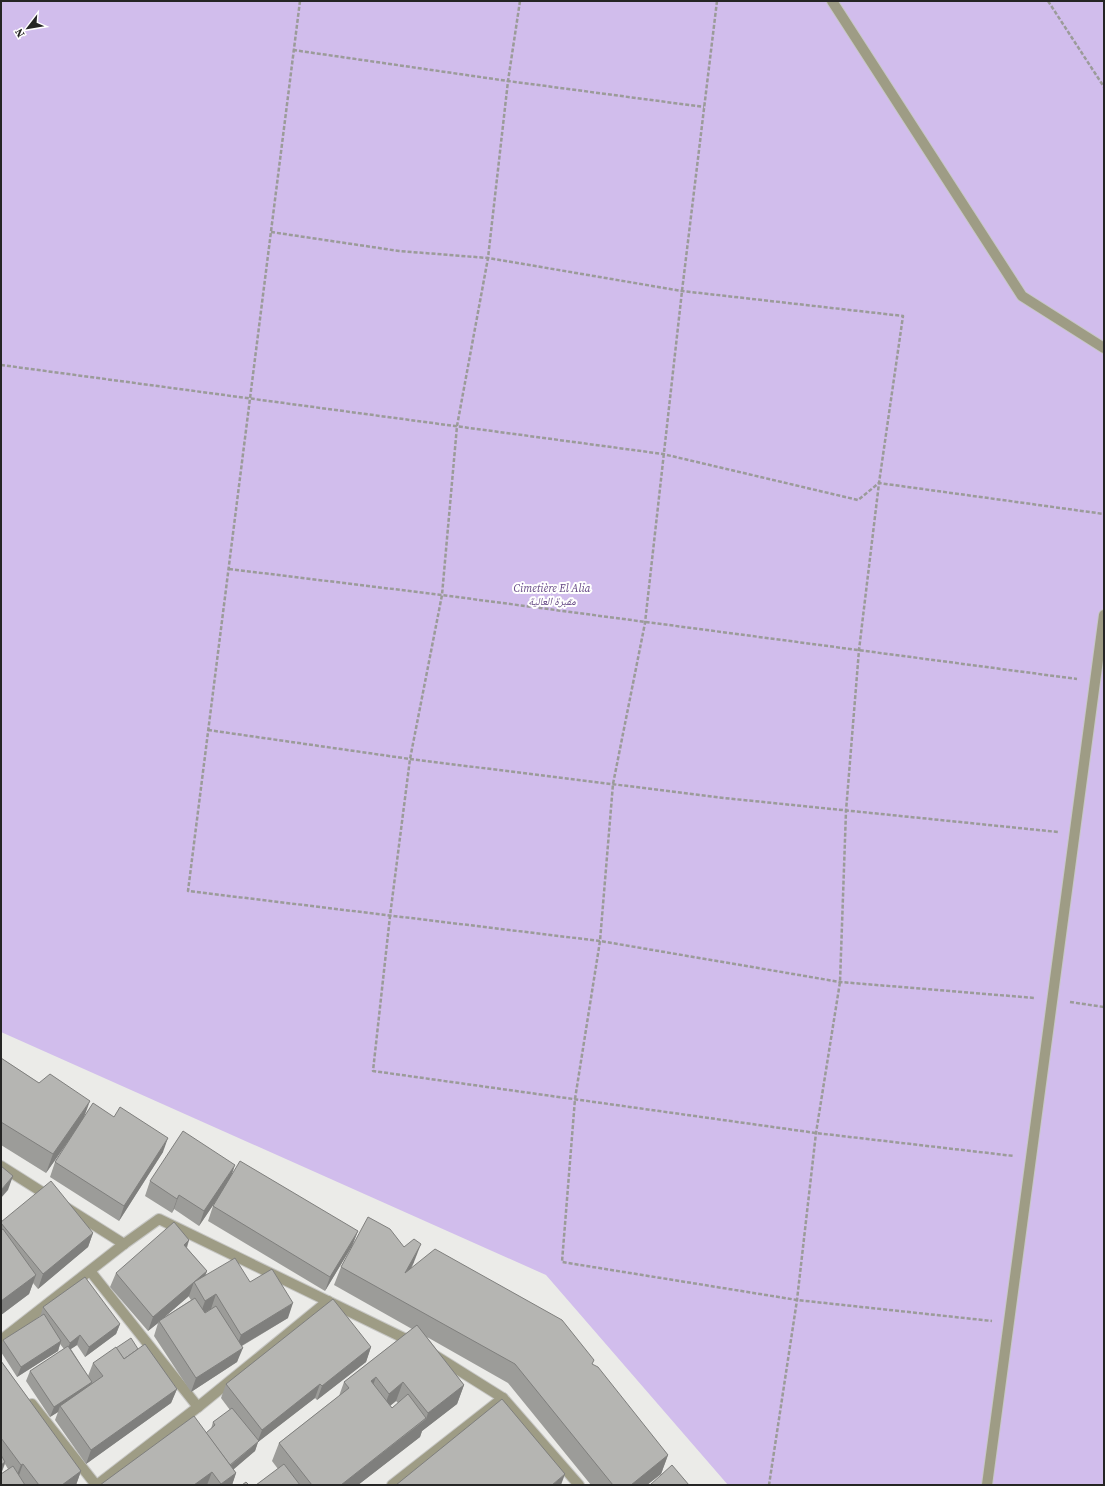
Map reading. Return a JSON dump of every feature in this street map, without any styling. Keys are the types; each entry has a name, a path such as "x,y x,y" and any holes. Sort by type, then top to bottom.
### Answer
{"street":[{"path":"832,1 1022,296 1104,348"},
{"path":"986,1485 1104,615"},
{"path":"1,1166 124,1244"},
{"path":"1,1340 124,1244 159,1219 426,1350 503,1398 579,1485"},
{"path":"90,1271 198,1407"},
{"path":"25,1395 96,1485 198,1407 328,1301"},
{"path":"392,1485 503,1398"}],"path":[{"path":"300,1 188,891 600,941 840,982 1052,999 1104,1007"},
{"path":"520,1 508,81 488,258 457,426 442,595 410,759 390,916 373,1071 575,1098 816,1133 1030,1158"},
{"path":"717,1 663,454 645,623 613,784 600,941 575,1098 562,1262 797,1300 1008,1323"},
{"path":"1048,1 1104,87"},
{"path":"294,50 508,81 704,106"},
{"path":"271,232 399,251 488,258 682,291 903,316 879,483 859,650 846,811 840,982 816,1133 797,1300 769,1485"},
{"path":"1,365 250,397 663,454 858,500 879,483 1104,514"},
{"path":"229,569 442,595 645,623 1095,681"},
{"path":"208,730 410,759 613,784 846,811 1074,833"}],"green space":[{"name":"Cimetière El Alia مقبرة العالية","path":"1,1 1104,1 1104,1485 728,1485 546,1275 1,1032"}],"building":[{"path":"1,1058 39,1083 50,1074 90,1101 53,1154 1,1122"},
{"path":"93,1103 114,1117 120,1107 168,1138 124,1206 55,1162"},
{"path":"183,1131 235,1165 204,1211 179,1195 177,1199 150,1181"},
{"path":"240,1161 358,1231 330,1277 213,1206"},
{"path":"1,1166 13,1176 1,1190"},
{"path":"51,1181 93,1233 43,1274 1,1222"},
{"path":"368,1217 390,1229 404,1247 414,1239 421,1244 405,1273 435,1249 562,1320 594,1360 592,1364 598,1367 668,1455 631,1485 613,1485 515,1364 341,1267"},
{"path":"174,1222 189,1240 184,1245 207,1271 153,1317 116,1273"},
{"path":"3,1229 36,1275 1,1301 1,1230"},
{"path":"235,1258 250,1282 272,1269 293,1303 241,1335 216,1294 205,1301 194,1282"},
{"path":"85,1277 120,1324 89,1347 80,1335 70,1343 43,1307"},
{"path":"195,1298 205,1313 216,1306 243,1348 196,1378 159,1321"},
{"path":"333,1299 371,1347 322,1386 320,1384 262,1430 226,1384"},
{"path":"44,1314 61,1341 21,1367 3,1340"},
{"path":"417,1325 464,1385 428,1413 403,1382 389,1394 376,1377 371,1381 392,1408 408,1394 426,1418 341,1485 312,1485 279,1443 349,1388 344,1382"},
{"path":"131,1338 138,1349 124,1359 116,1348"},
{"path":"145,1344 177,1389 91,1450 60,1406 103,1376 93,1363 116,1347 124,1359"},
{"path":"68,1346 92,1382 54,1407 30,1371"},
{"path":"1,1361 81,1471 62,1485 39,1485 23,1464 21,1465 1,1438"},
{"path":"502,1399 565,1474 552,1485 396,1485"},
{"path":"232,1408 259,1441 230,1465 206,1433 215,1425 213,1422"},
{"path":"194,1416 236,1473 221,1484 212,1472 194,1485 100,1485"},
{"path":"1,1455 5,1462 1,1465"},
{"path":"284,1464 300,1485 256,1485"},
{"path":"672,1465 689,1485 650,1485"},
{"path":"13,1466 25,1485 1,1485 1,1474"},
{"path":"246,1482 249,1485 242,1485"}]}
